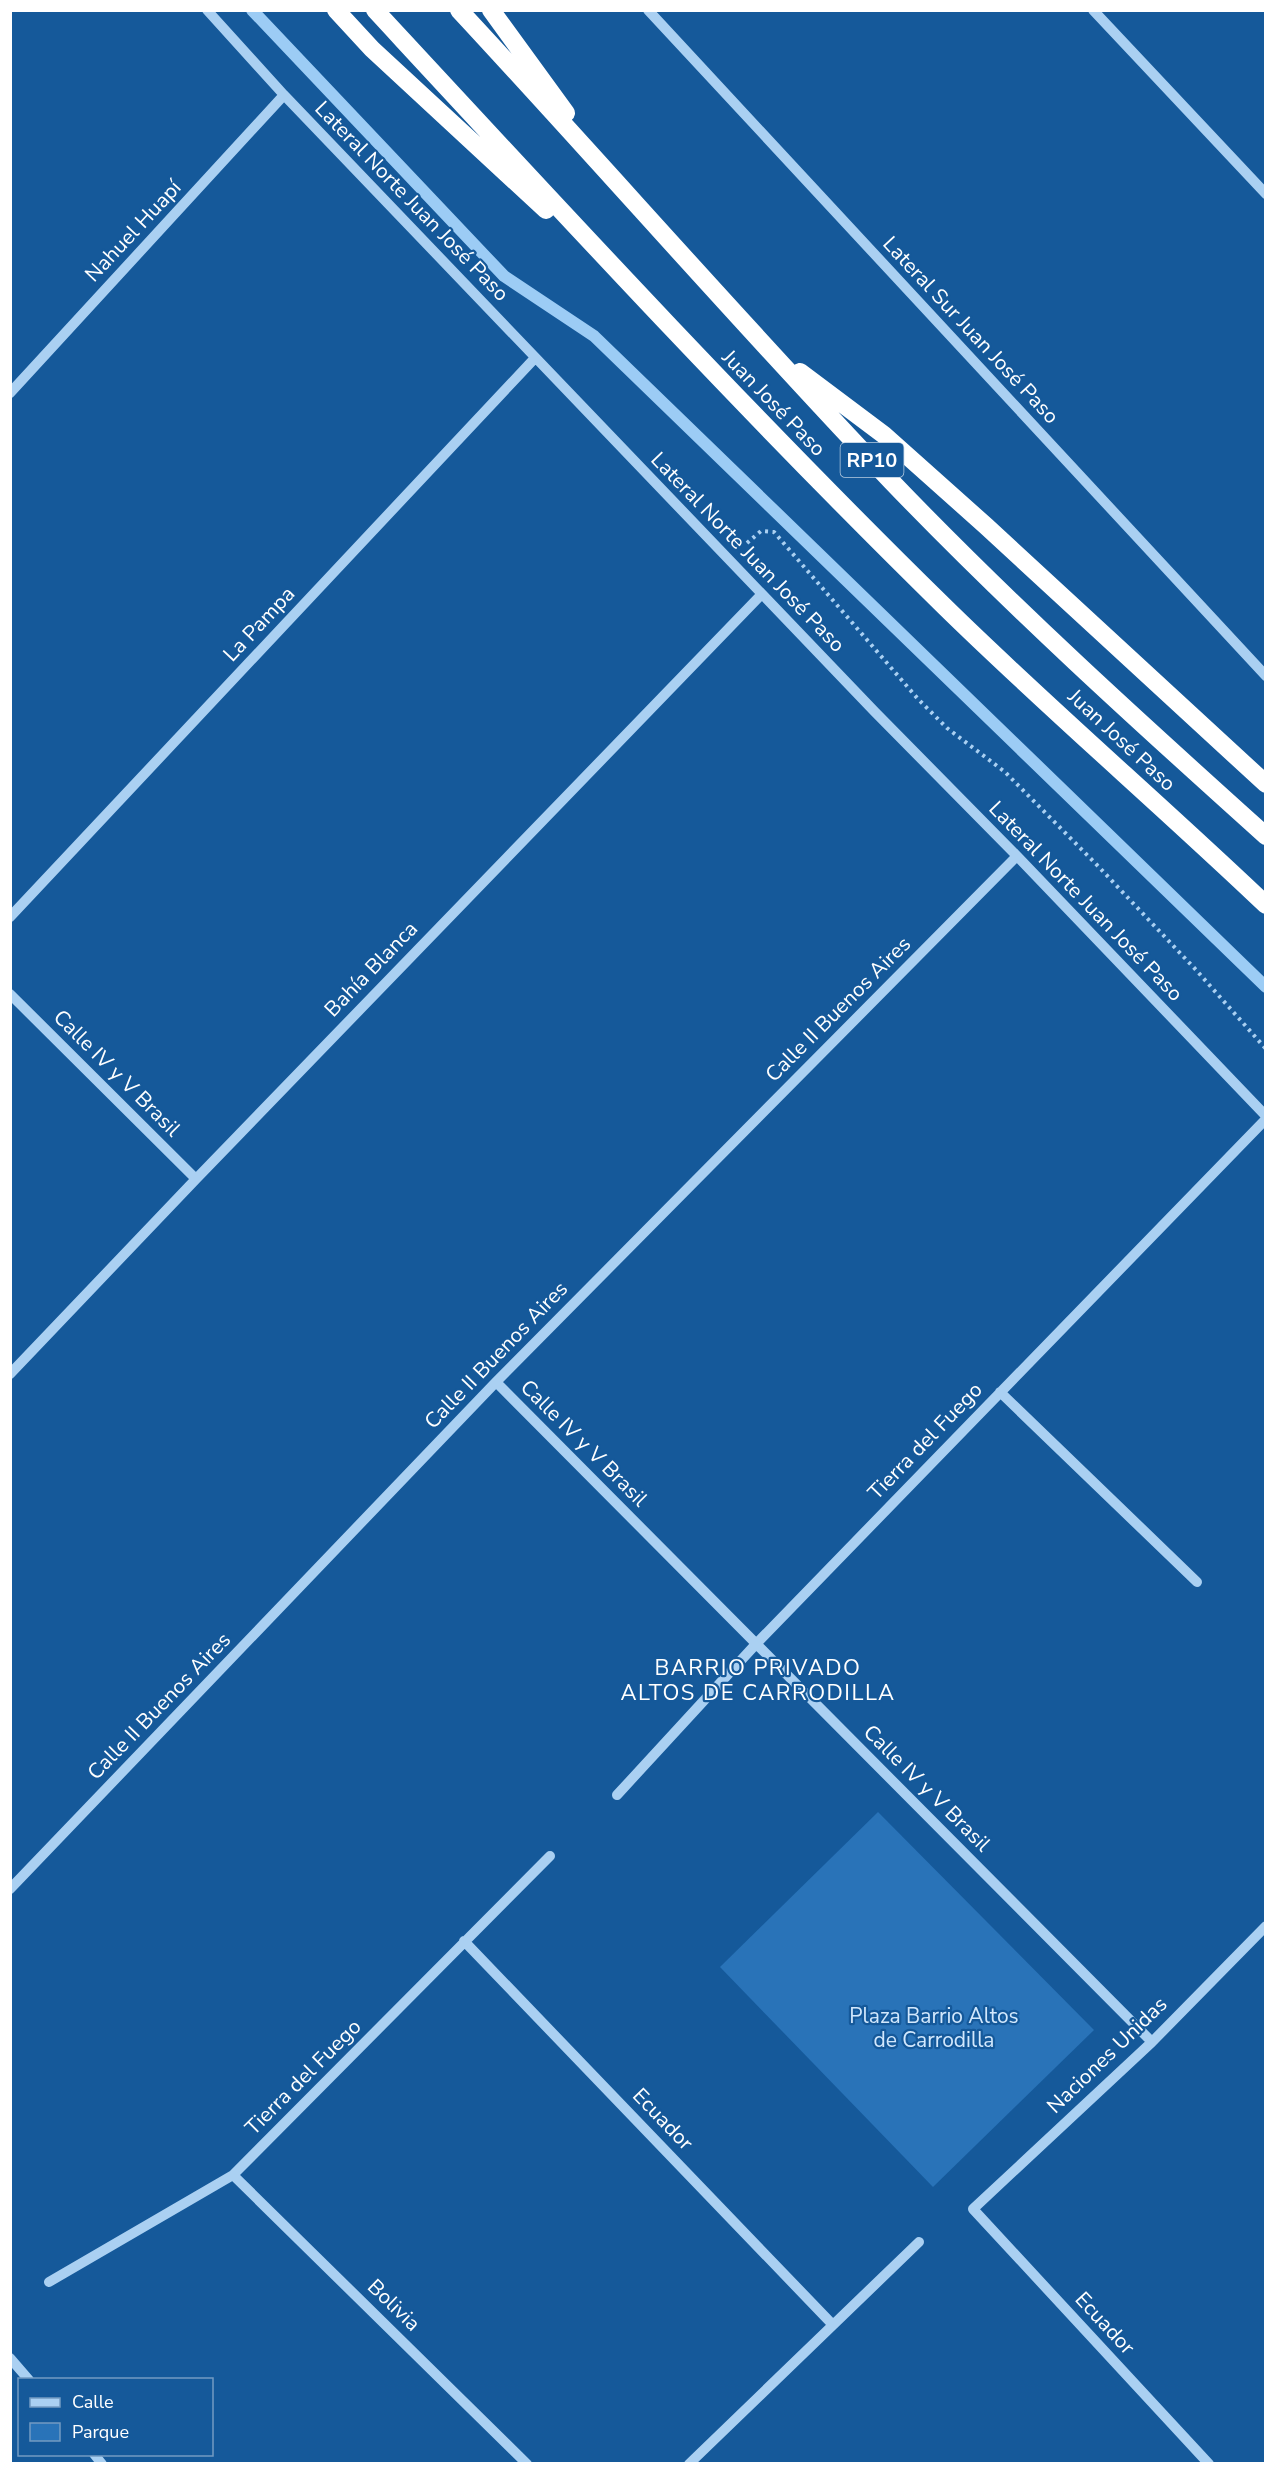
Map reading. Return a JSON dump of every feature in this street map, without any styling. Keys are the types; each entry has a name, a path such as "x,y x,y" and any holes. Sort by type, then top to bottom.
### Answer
{"highway":[{"path":"336,10 372,49 654,312"},
{"name":"Juan José Paso","path":"375,10 654,312 786,450 948,610 1266,905"},
{"name":"Juan José Paso","path":"459,10 761,343 893,483 1028,617 1266,837"},
{"path":"491,10 609,174"},
{"path":"761,343 884,435 1266,784"},
{"path":"1224,866 1266,914"}],"street":[{"name":"Lateral Norte Juan José Paso","path":"207,10 284,95 535,358 875,712 1017,856 1266,1118"},
{"name":"Lateral Sur Juan José Paso","path":"648,10 1266,676"},
{"path":"1093,10 1266,194"},
{"name":"Nahuel Huapí","path":"10,393 284,95"},
{"name":"La Pampa","path":"10,917 535,358"},
{"name":"Bahía Blanca","path":"10,1374 762,594"},
{"name":"Calle II Buenos Aires","path":"10,1889 496,1382 1017,856"},
{"name":"Calle IV y V Brasil","path":"10,994 196,1179"},
{"name":"Tierra del Fuego","path":"617,1795 756,1644 1266,1118"},
{"name":"Calle IV y V Brasil","path":"496,1382 1152,2042"},
{"path":"1000,1392 1197,1582"},
{"name":"Tierra del Fuego","path":"49,2282 233,2175 550,1856"},
{"name":"Naciones Unidas","path":"973,2209 1152,2042 1266,1926"},
{"name":"Ecuador","path":"464,1941 833,2325"},
{"name":"Bolivia","path":"233,2175 527,2463"},
{"name":"Ecuador","path":"973,2209 1209,2463"},
{"path":"689,2463 919,2242"},
{"path":"10,2358 28,2378"}],"path":[{"path":"728,558 761,531 774,532 918,699 947,728 1005,772 1174,946 1266,1049"}],"green space":[{"name":"Plaza Barrio Altos de Carrodilla","path":"878,1812 1094,2030 933,2187 720,1967"}],"waterway":[{"path":"252,10 504,276 594,336 1266,987"}],"district":[{"name":"BARRIO PRIVADO ALTOS DE CARRODILLA","path":"758,1680"}]}
